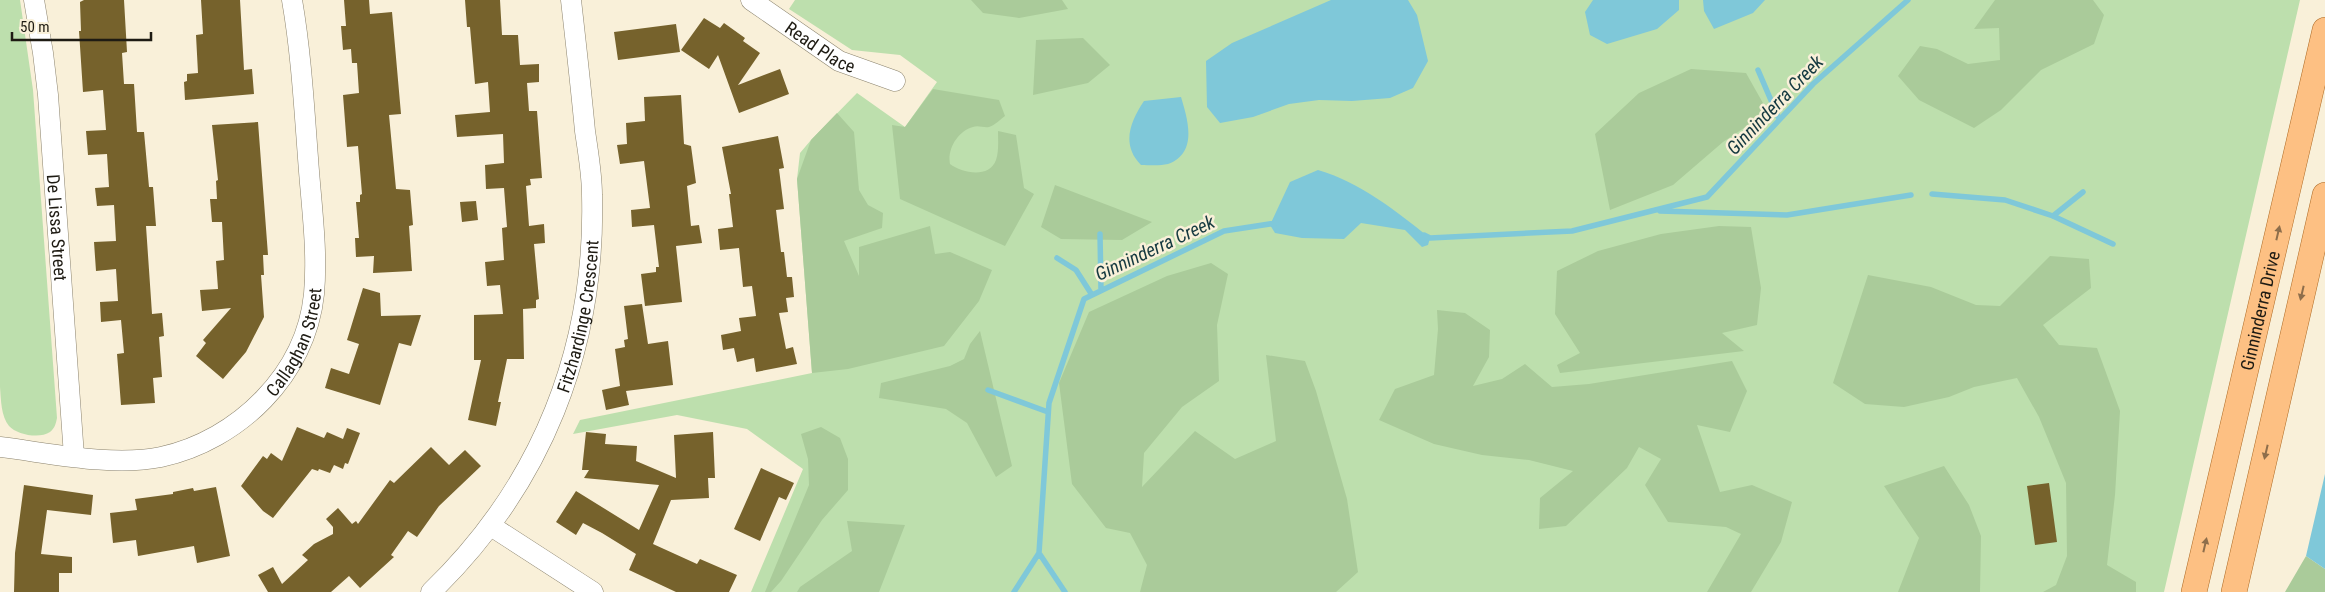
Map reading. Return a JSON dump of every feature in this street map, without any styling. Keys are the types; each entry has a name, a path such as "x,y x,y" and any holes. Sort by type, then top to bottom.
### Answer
{"main road":[{"name":"Ginninderra Drive","path":"2194,592 2325,30"},
{"path":"2234,592 2325,194"}],"street":[{"name":"De Lissa Street","path":"34,0 48,96 74,456"},
{"name":"Callaghan Street","path":"0,447 121,460 161,457 199,445 233,426 263,400 287,369 305,333 314,295 315,255 302,77 292,0"},
{"name":"Fitzhardinge Crescent","path":"431,592 450,574 490,526 526,473 554,415 575,354 588,291 591,259 592,194 571,0"},
{"name":"Read Place","path":"751,0 839,61 895,81"},
{"path":"490,526 594,592"}],"green space":[{"path":"0,0 20,0 33,90 57,418 50,432 35,436 17,432 9,426 4,418 1,402"},
{"path":"795,0 2300,0 2164,592 751,592 803,469 747,429 677,415 573,434 580,420 812,373 797,179 800,153 857,93 905,127 937,82 900,55 852,50 789,9"},
{"path":"971,0 1062,0 1068,9 1019,18 983,13"},
{"path":"1995,0 2093,0 2104,15 2094,44 2041,70 2001,110 1974,128 1919,100 1898,76 1920,46 1937,49 1968,64 2000,60 1999,28 1974,29"},
{"path":"1083,38 1110,65 1088,83 1033,95 1036,40"},
{"path":"1691,69 1746,73 1768,112 1723,142 1673,185 1610,210 1595,134 1639,93"},
{"path":"933,89 999,100 1005,116 991,126 973,127 958,137 950,152 950,164 955,167 968,172 988,170 993,166 997,157 998,131 1016,135 1024,188 1034,194 1005,246 900,199 892,125 905,127"},
{"path":"837,113 854,132 859,190 868,205 883,213 882,228 844,241 859,276 859,247 930,226 935,254 950,252 992,270 979,301 944,346 848,369 812,373 797,179 811,140"},
{"path":"1055,185 1152,222 1122,240 1061,239 1041,227"},
{"path":"1719,226 1751,227 1761,288 1757,325 1722,333 1744,351 1560,373 1557,365 1580,353 1555,314 1557,271 1598,251 1661,234"},
{"path":"2050,256 2089,259 2091,288 2043,325 2059,345 2097,348 2120,411 2115,495 2107,565 2136,582 2136,592 2043,592 2056,585 2067,556 2066,483 2039,417 2017,378 1974,387 1949,397 1904,407 1865,404 1833,383 1868,275 1931,287 1976,305 2000,306"},
{"path":"1211,263 1228,274 1217,325 1219,381 1182,407 1144,453 1142,487 1195,431 1235,459 1276,441 1266,355 1305,361 1316,391 1347,499 1358,572 1336,592 1140,592 1147,565 1130,533 1106,528 1072,484 1059,383 1089,312 1167,276"},
{"path":"1437,310 1465,313 1490,330 1489,357 1473,386 1502,379 1525,364 1552,387 1589,384 1732,361 1747,391 1730,432 1697,425 1720,492 1752,485 1792,502 1781,542 1751,592 1707,592 1741,534 1726,527 1668,522 1645,485 1661,459 1639,447 1627,468 1566,526 1539,529 1540,498 1573,471 1529,460 1482,455 1434,444 1379,420 1395,389 1434,375 1438,329"},
{"path":"980,331 1012,466 996,477 967,423 946,409 879,398 881,383 950,366 964,359 970,344"},
{"path":"821,427 840,438 848,459 848,490 822,520 781,581 771,592 765,592 809,485 808,459 801,434"},
{"path":"1944,466 1969,505 1981,536 1980,592 1898,592 1919,538 1884,486"},
{"path":"847,521 905,525 879,592 797,592 800,587 852,551"},
{"path":"2306,556 2325,569 2325,592 2285,592"}],"water":[{"path":"1331,0 1408,0 1417,15 1428,61 1413,88 1390,98 1352,101 1319,100 1289,104 1253,117 1220,123 1207,107 1206,61 1232,43"},
{"path":"1593,0 1679,0 1679,10 1657,29 1607,44 1590,35 1585,12"},
{"path":"1703,0 1765,0 1753,13 1714,29 1704,11"},
{"path":"1181,97 1188,125 1187,144 1184,152 1168,164 1141,165 1131,150 1129,141 1132,125 1139,109 1144,101"},
{"path":"1318,170 1348,182 1377,198 1430,238 1428,245 1422,247 1405,230 1361,223 1344,239 1302,238 1275,233 1270,225 1290,182"},
{"path":"2325,474 2325,569 2306,556"}],"building":[{"path":"84,0 124,0 127,52 122,53 124,84 134,84 137,132 144,132 149,187 153,187 156,226 146,226 152,314 162,313 164,336 159,337 162,377 153,378 155,403 121,405 117,354 124,353 121,320 101,322 100,302 118,301 116,269 96,271 94,242 116,241 114,205 97,206 95,188 109,187 107,154 88,155 86,131 106,130 103,90 83,92 79,31 81,31 80,2"},
{"path":"201,0 240,0 244,70 252,69 254,94 185,100 184,82 187,81 187,74 198,73 196,35 203,34"},
{"path":"344,0 369,0 370,14 392,12 401,114 389,115 396,189 410,190 413,225 409,226 412,271 373,273 374,256 356,257 355,238 359,238 356,202 360,202 360,195 362,194 358,146 347,147 343,95 359,93 357,63 352,63 351,49 343,50 341,26 346,26"},
{"path":"465,0 500,0 502,35 518,35 520,65 539,64 539,82 527,83 529,111 537,111 542,178 530,179 531,185 526,186 529,226 544,224 545,243 534,244 539,299 536,300 536,308 523,309 524,359 507,359 498,402 501,402 496,426 468,420 481,360 474,360 474,315 503,314 500,285 487,286 485,262 504,260 502,228 507,227 504,188 486,189 485,165 504,163 503,134 457,137 455,115 490,112 488,82 475,84 470,27 467,27"},
{"path":"704,18 720,28 724,23 745,38 743,41 760,53 738,85 780,69 789,94 739,113 718,55 709,69 681,50"},
{"path":"676,24 680,52 618,60 614,32"},
{"path":"681,95 684,144 691,146 696,183 687,186 691,226 699,225 702,243 676,246 682,302 645,306 641,274 656,272 656,267 659,267 654,225 632,227 631,210 650,208 644,161 620,164 617,145 627,144 626,123 645,121 644,97"},
{"path":"258,122 268,255 263,255 264,275 261,275 264,317 246,352 223,379 196,356 206,343 203,340 231,308 202,311 200,290 218,289 216,261 224,260 222,222 212,222 210,199 217,199 216,181 218,180 212,125"},
{"path":"778,136 784,168 779,169 784,209 776,210 781,252 784,252 787,277 792,277 794,297 786,298 788,312 779,313 786,349 793,347 797,364 756,372 754,358 737,362 734,348 723,350 721,335 741,331 739,318 756,316 752,286 743,287 739,248 720,250 718,229 733,227 729,194 731,194 722,147"},
{"path":"476,201 478,220 462,222 460,202"},
{"path":"363,288 380,293 381,316 421,315 411,346 399,343 380,405 325,388 331,368 349,374 359,344 347,340"},
{"path":"642,304 648,344 668,341 673,385 626,391 629,405 606,410 602,390 620,386 615,349 625,347 624,340 628,339 624,306"},
{"path":"297,427 324,438 327,432 343,439 347,428 360,433 348,464 345,463 343,469 334,465 330,473 319,469 318,471 312,469 273,518 263,511 241,486 263,456 267,459 271,453 282,461"},
{"path":"586,432 606,434 605,444 637,446 636,461 676,478 674,435 713,432 715,478 708,478 709,498 671,500 653,544 697,564 700,559 737,575 729,592 676,592 629,570 636,554 602,533 583,523 576,535 556,522 576,491 639,530 659,485 584,478 589,470 582,470"},
{"path":"431,447 449,465 465,450 481,466 439,506 417,537 408,531 391,555 394,557 360,588 349,576 331,592 268,592 258,575 273,567 282,584 308,560 302,555 314,544 333,534 333,527 326,519 338,508 352,524 356,521 358,524 390,480 394,483"},
{"path":"761,468 794,483 786,500 779,497 760,541 734,529"},
{"path":"2049,483 2057,542 2035,545 2027,486"},
{"path":"24,485 93,495 91,515 47,510 41,554 72,557 72,573 59,573 59,592 14,592 15,553"},
{"path":"216,487 230,556 197,563 194,546 138,556 136,540 113,543 110,513 137,510 135,499 173,494 173,492 193,488 194,491"}],"waterway":[{"name":"Ginninderra Creek","path":"1424,235 1430,238 1572,231 1707,197 1813,84 1908,0"},
{"path":"1758,70 1779,119"},
{"path":"2053,216 2083,192"},
{"name":"Ginninderra Creek","path":"1932,194 2005,200 2053,216 2113,244"},
{"name":"Ginninderra Creek","path":"1660,211 1787,215 1911,195"},
{"name":"Ginninderra Creek","path":"1065,592 1039,553 1049,403 1084,299 1224,231 1276,223"},
{"path":"1100,234 1101,290"},
{"path":"1057,258 1076,270 1092,295"},
{"path":"988,390 1048,412"},
{"path":"1014,592 1039,553"}]}
